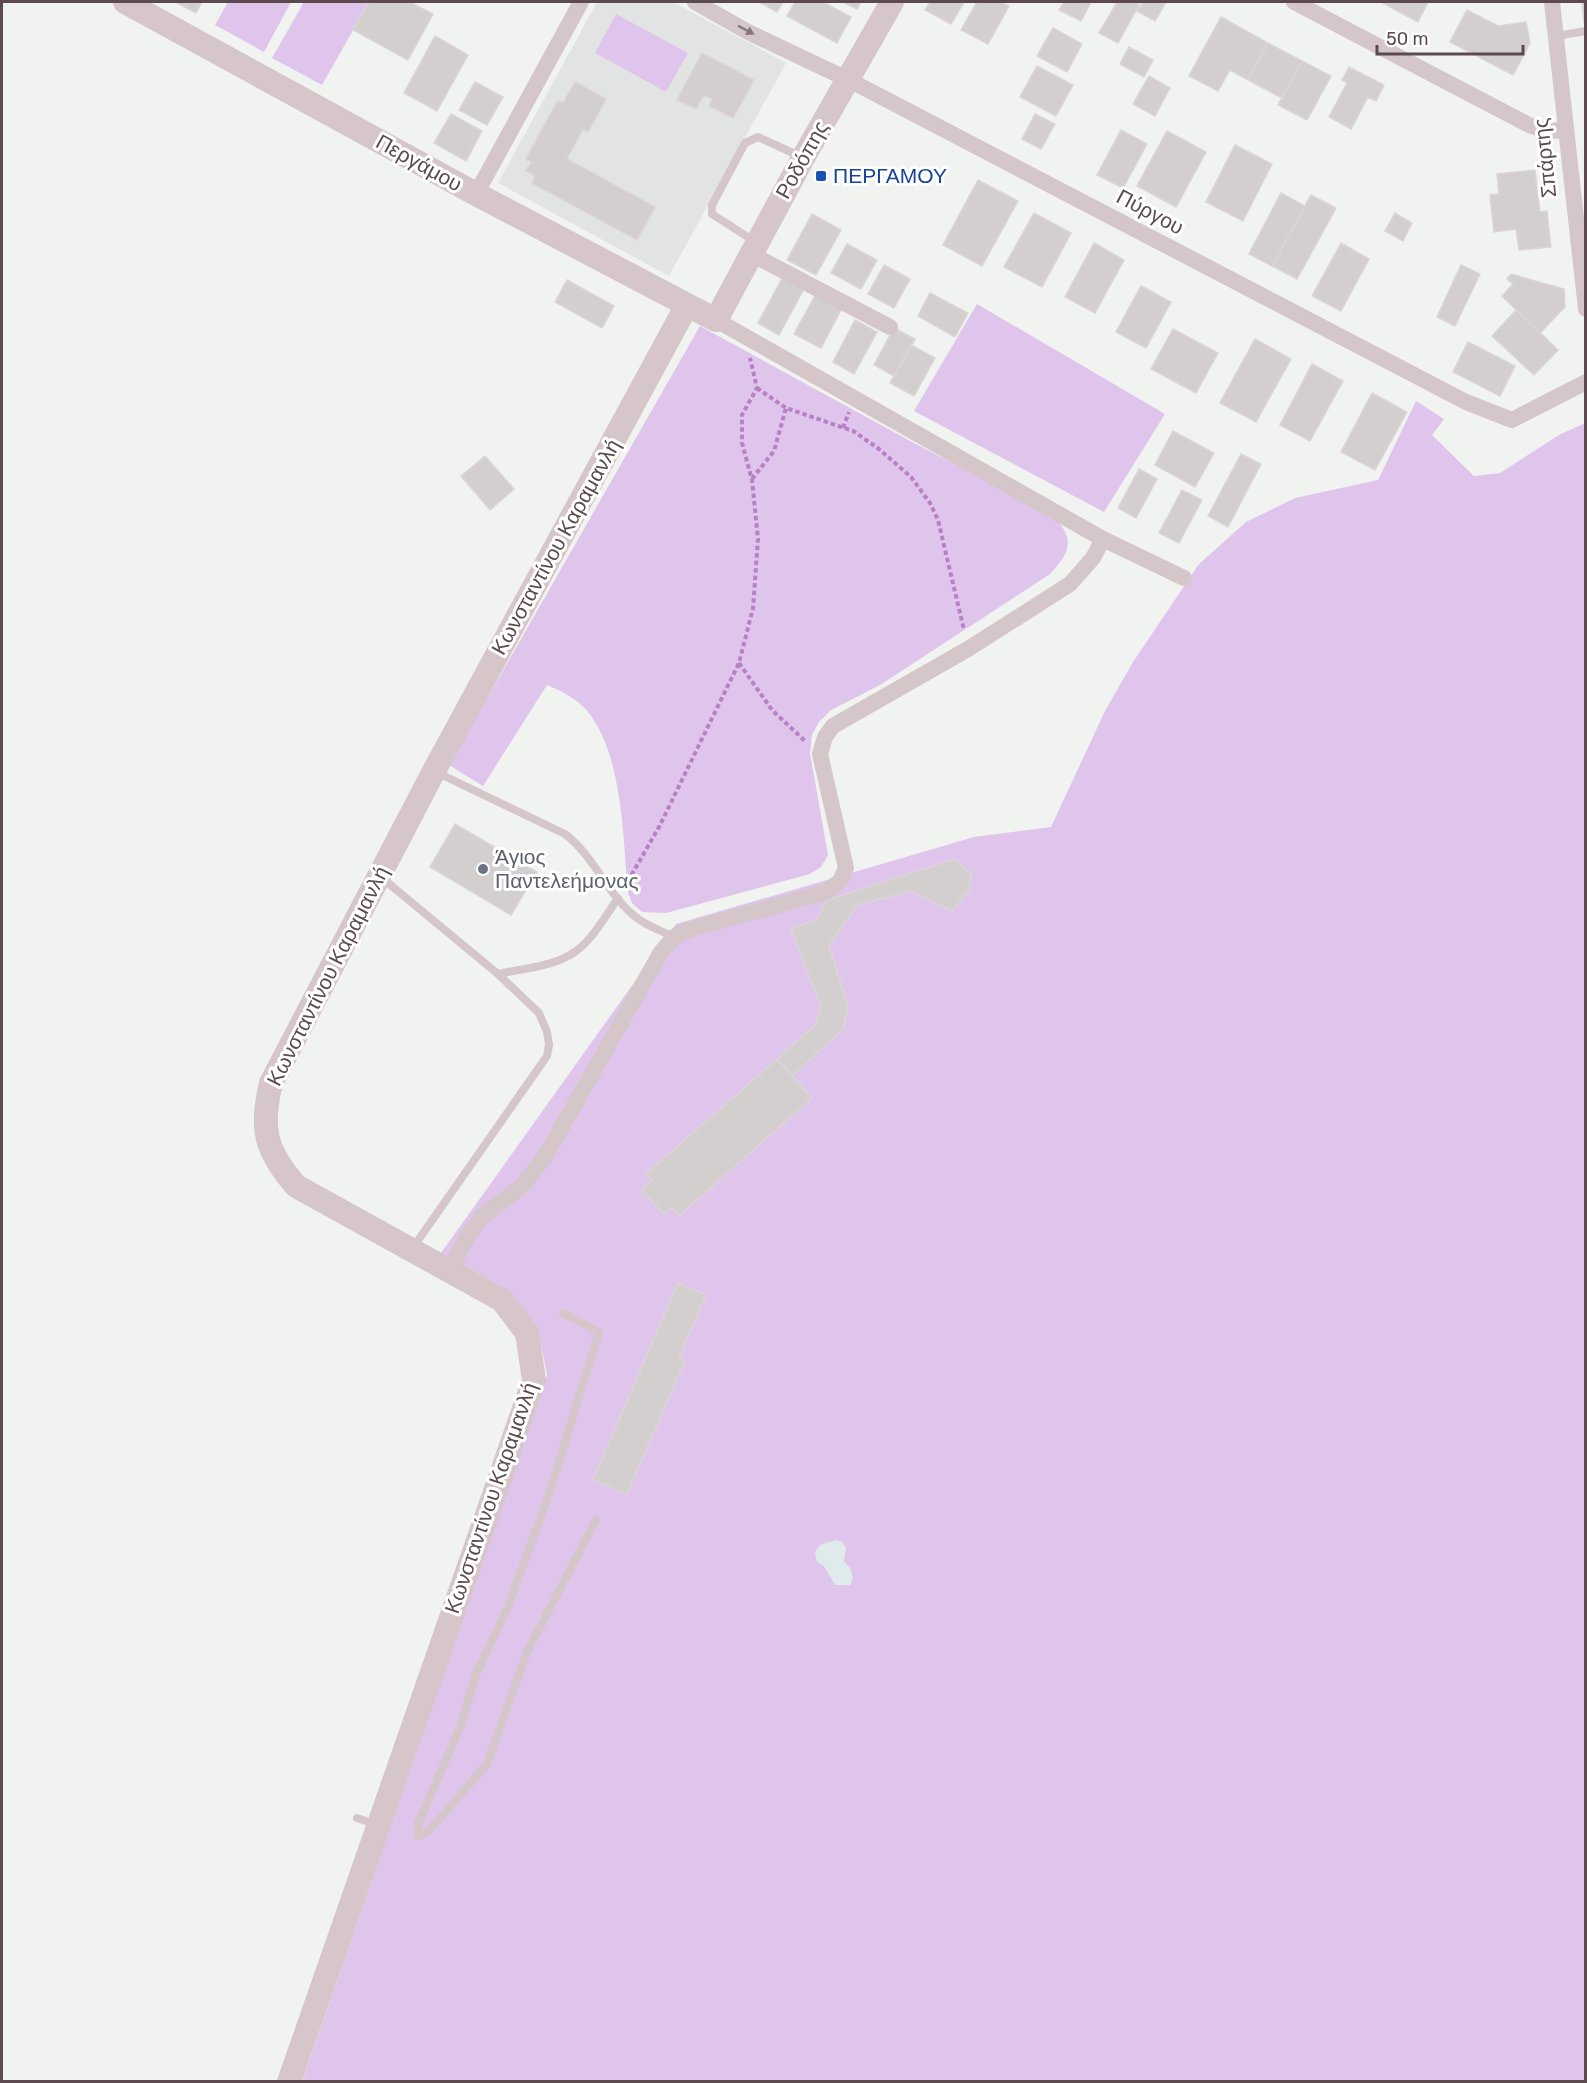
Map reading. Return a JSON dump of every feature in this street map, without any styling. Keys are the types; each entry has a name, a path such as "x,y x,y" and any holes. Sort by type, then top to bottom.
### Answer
{"street":[{"name":"Περγάμου","path":"125,2 476,194 716,320"},
{"path":"476,194 580,2"},
{"name":"Πύργου","path":"695,2 748,32 849,80 1466,402 1512,420 1586,382"},
{"name":"Ροδόπης","path":"716,320 802,158 849,80 891,2"},
{"path":"1294,2 1529,125 1546,130 1564,130"},
{"name":"Σπάρτης","path":"1552,2 1564,130 1586,309"},
{"path":"754,248 890,327"},
{"name":"Κωνσταντίνου Καραμανλή","path":"289,2082 368,1821 534,1380 527,1333 517,1316 502,1300 448,1273 296,1186 277,1164 268,1141 264,1113 271,1083 379,876 687,305"},
{"path":"716,320 1103,539 1185,578"},
{"path":"448,1273 469,1234 483,1216 522,1186 546,1155 661,951 674,937 688,930 826,892 840,881 846,868 820,754 825,737 833,726 968,649 1070,584 1093,558 1103,539"}],"lane":[{"path":"1556,36 1586,32"},
{"path":"754,248 714,217 711,209 745,143 753,136 758,137 802,158"},
{"path":"434,771 565,834 582,847 618,898 637,919 674,937"},
{"path":"379,876 498,974 539,1013 547,1032 549,1045 547,1056 411,1251"},
{"path":"498,974 545,964 570,955 588,940 618,898"},
{"path":"563,1313 599,1332 545,1504 507,1609 476,1674 460,1727 418,1824 418,1836 429,1831 487,1764 527,1652 596,1520"}],"path":[{"path":"618,898 659,827 740,663 753,608 758,539 752,480 742,443 742,415 757,388 746,337"},
{"path":"757,388 786,408 853,431 911,477 930,503 938,520 960,606 968,649"},
{"path":"752,480 774,451 786,408"},
{"path":"740,663 772,710 820,754"}],"shaded area":[{"path":"228,2 291,2 264,52 215,25"},
{"path":"304,2 369,2 322,85 272,58"},
{"path":"597,2 673,2 786,63 669,276 498,183"},
{"path":"616,14 688,53 666,92 595,53"},
{"path":"977,304 1165,414 1104,512 914,411"},
{"path":"700,326 914,443 1051,514 1064,530 1068,544 1063,558 1050,574 880,685 831,710 819,722 812,735 810,753 828,855 821,867 810,874 666,913 642,912 632,903 628,893 619,800 609,753 589,713 575,700 547,685 483,786 449,765"},
{"path":"1416,401 1444,419 1432,435 1474,476 1500,473 1559,435 1585,423 1585,2081 302,2082 547,1375 538,1330 498,1284 441,1253 676,924 974,837 1051,827 1105,711 1133,662 1199,564 1246,522 1295,498 1378,480"}],"sand":[{"path":"836,1540 842,1542 846,1548 844,1561 850,1568 853,1578 850,1585 835,1585 824,1566 817,1562 815,1552 820,1545"}],"building":[{"path":"175,2 202,2 196,13"},
{"path":"369,2 410,2 433,14 408,60 353,30"},
{"path":"759,2 783,2 777,12"},
{"path":"795,2 823,2 851,17 837,43 787,16"},
{"path":"843,2 861,2 857,9"},
{"path":"930,2 964,2 951,24 925,10"},
{"path":"977,2 1000,2 1009,6 988,44 961,30"},
{"path":"1064,2 1091,2 1081,21 1059,10"},
{"path":"1117,2 1140,3 1118,43 1099,33"},
{"path":"1143,2 1166,2 1155,21 1137,11"},
{"path":"1381,2 1428,2 1418,22"},
{"path":"1582,2 1586,2 1586,22 1584,22"},
{"path":"1467,10 1498,26 1526,22 1530,43 1513,75 1450,42"},
{"path":"1221,17 1268,43 1248,80 1230,70 1218,91 1189,76"},
{"path":"1053,28 1082,44 1067,72 1037,56"},
{"path":"435,36 468,55 437,111 404,93"},
{"path":"1268,43 1302,61 1282,98 1248,80"},
{"path":"1129,47 1153,60 1144,77 1120,64"},
{"path":"702,53 754,80 733,118 709,106 712,99 704,95 696,109 677,100"},
{"path":"1302,61 1331,76 1307,120 1278,105"},
{"path":"1037,66 1073,85 1056,116 1020,97"},
{"path":"1349,67 1384,85 1376,101 1368,97 1351,129 1329,117 1347,83 1342,80"},
{"path":"1149,76 1170,88 1155,116 1133,104"},
{"path":"475,82 503,97 487,125 459,110"},
{"path":"575,82 606,99 588,132 583,129 567,159 655,207 637,240 532,183 535,176 526,171 531,162 526,159 558,100 563,103"},
{"path":"451,114 482,131 466,161 434,143"},
{"path":"1035,114 1055,124 1041,149 1022,139"},
{"path":"1121,130 1147,144 1123,188 1097,175"},
{"path":"1167,131 1206,152 1176,207 1137,186"},
{"path":"1235,145 1272,164 1243,221 1206,202"},
{"path":"1535,170 1540,212 1547,211 1551,247 1519,250 1516,229 1494,232 1490,195 1499,194 1497,174"},
{"path":"978,180 1018,201 982,266 943,245"},
{"path":"1281,193 1305,206 1272,266 1249,254"},
{"path":"1311,195 1336,208 1297,279 1272,266"},
{"path":"1034,213 1071,233 1042,287 1004,267"},
{"path":"1395,213 1412,223 1403,241 1385,231"},
{"path":"812,214 841,230 816,275 787,260"},
{"path":"1094,243 1124,260 1095,313 1065,297"},
{"path":"1341,243 1369,259 1341,311 1312,296"},
{"path":"847,244 877,260 861,289 831,273"},
{"path":"884,265 910,279 894,308 868,294"},
{"path":"1461,265 1480,274 1455,326 1437,317"},
{"path":"785,273 806,285 779,335 758,323"},
{"path":"1511,274 1564,289 1565,307 1540,333 1502,296 1513,284 1507,279"},
{"path":"567,280 614,306 602,328 555,302"},
{"path":"1141,286 1171,302 1146,348 1116,332"},
{"path":"930,293 968,313 955,337 918,316"},
{"path":"816,294 842,308 821,348 794,334"},
{"path":"1516,310 1558,350 1534,375 1492,336"},
{"path":"855,320 877,332 854,374 833,362"},
{"path":"894,328 915,339 894,376 874,365"},
{"path":"1173,329 1218,353 1196,393 1151,369"},
{"path":"1255,339 1291,359 1256,422 1220,403"},
{"path":"1468,342 1515,366 1500,396 1453,372"},
{"path":"911,345 935,358 914,396 890,383"},
{"path":"1312,364 1343,381 1310,441 1280,425"},
{"path":"1372,393 1407,412 1375,470 1341,452"},
{"path":"1173,431 1214,453 1195,487 1155,465"},
{"path":"1241,454 1261,464 1228,527 1208,516"},
{"path":"485,456 514,489 490,510 461,476"},
{"path":"1139,469 1157,479 1136,518 1118,508"},
{"path":"1182,490 1202,500 1179,543 1159,533"},
{"name":"Άγιος Παντελεήμονας","path":"455,824 537,872 511,915 430,867"},
{"path":"955,859 971,874 969,890 952,911 912,891 857,905 829,946 848,1006 843,1029 792,1076 777,1059 815,1025 821,1007 791,929 817,919 827,900"},
{"path":"777,1059 812,1098 679,1216 672,1208 664,1214 642,1190 652,1181 646,1174"},
{"path":"678,1283 706,1295 679,1357 685,1360 627,1494 593,1480"}],"place":[{"name":"ΠΕΡΓΑΜΟΥ","path":"821,176"},
{"name":"Άγιος Παντελεήμονας","path":"483,869"}]}
